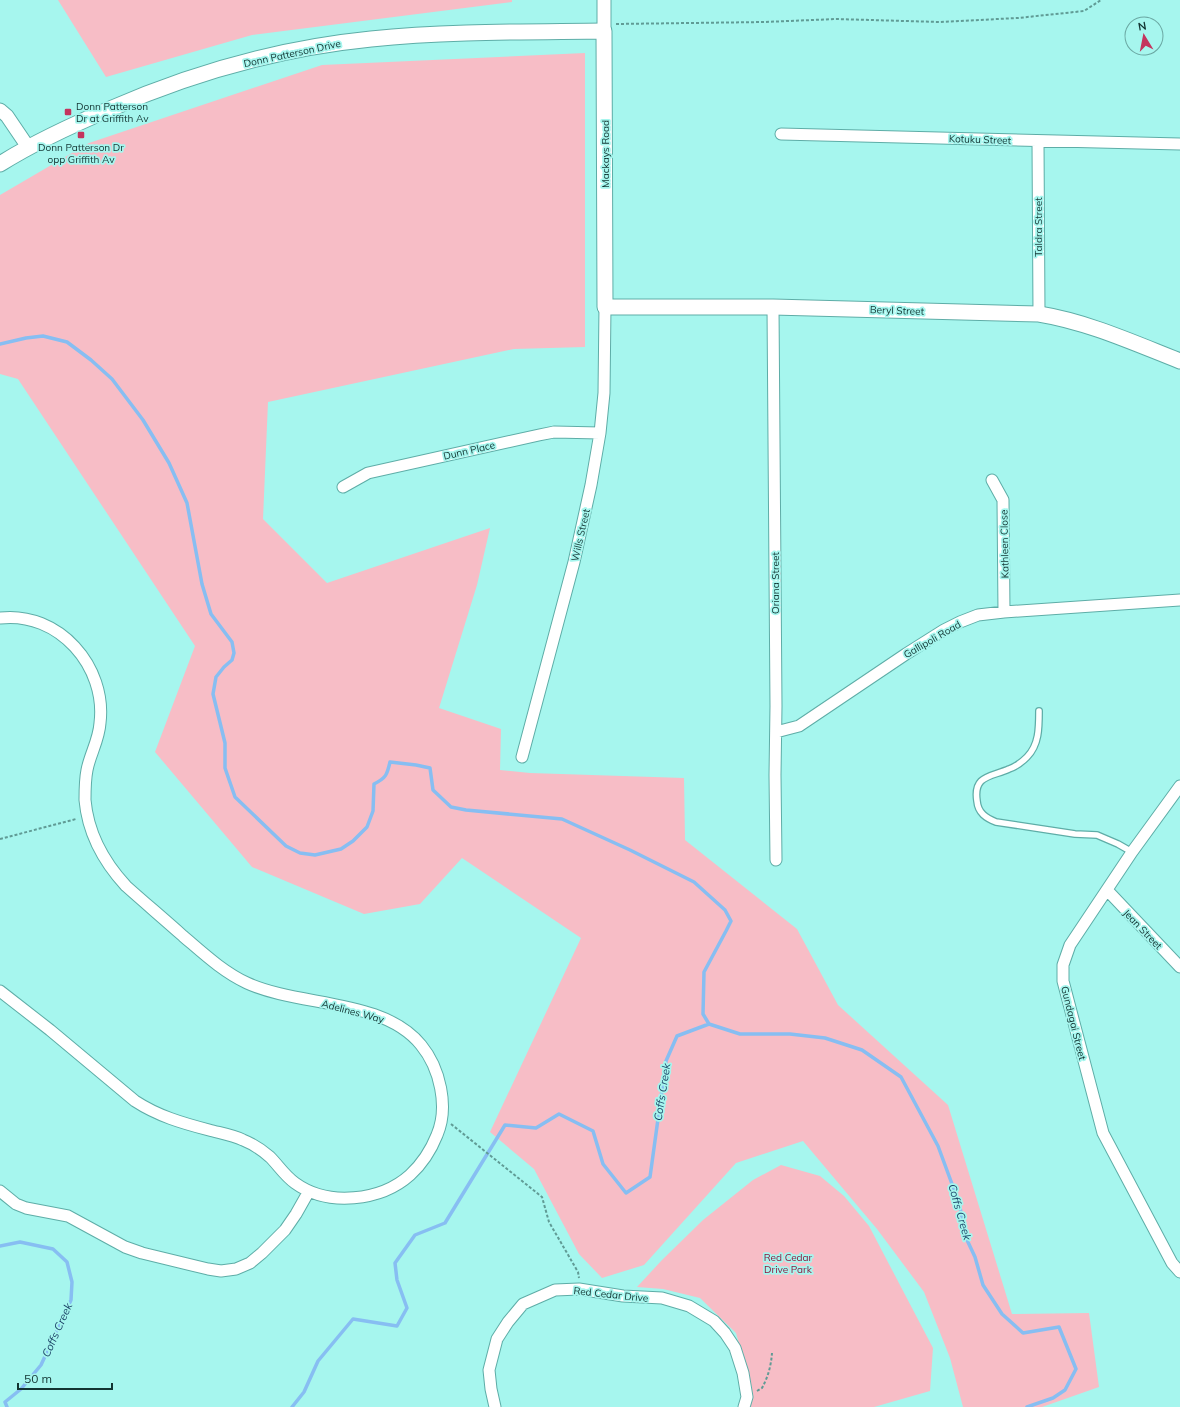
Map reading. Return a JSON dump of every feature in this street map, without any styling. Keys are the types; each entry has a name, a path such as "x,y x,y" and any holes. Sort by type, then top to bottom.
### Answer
{"main road":[{"name":"Donn Patterson Drive","path":"0,164 28,147 85,119 137,97 198,75 253,60 310,48 370,39 429,34 604,27"},
{"name":"Mackays Road","path":"604,27 605,307"},
{"name":"Beryl Street","path":"605,307 773,307 1039,314 1058,317 1095,328 1180,361"}],"street":[{"name":"Mackays Road","path":"604,0 604,27"},
{"path":"0,110 7,116 28,147"},
{"name":"Kotuku Street","path":"781,134 1180,144"},
{"name":"Taldra Street","path":"1038,141 1039,314"},
{"name":"Wills Street","path":"522,757 584,523 600,433 604,393 605,307"},
{"name":"Oriana Street","path":"773,307 776,860"},
{"name":"Dunn Place","path":"343,487 368,473 539,435 554,432 600,433"},
{"name":"Kathleen Close","path":"992,480 1003,500 1004,612"},
{"name":"Gallipoli Road","path":"776,732 799,726 944,630 978,615 1180,600"},
{"name":"Adelines Way","path":"0,618 8,617 26,619 57,631 82,655 92,670 99,688 101,707 97,741 87,769 85,784 87,816 91,832 97,846 104,860 114,874 205,955 229,973 248,983 267,990 349,1008 382,1017 398,1024 411,1034 422,1045 437,1075 441,1090 442,1117 438,1133 421,1164 409,1176 391,1187 372,1195 351,1198 330,1197 310,1191 295,1183 270,1157 256,1146 242,1139 177,1121 149,1110 120,1089 50,1030 0,991"},
{"name":"Gundagai Street","path":"1180,786 1132,852 1070,945 1063,965 1064,981 1104,1133 1172,1263 1180,1272"},
{"name":"Jean Street","path":"1106,890 1180,967"},
{"path":"0,1191 16,1204 26,1208 68,1216 125,1247 142,1253 222,1271 236,1269 250,1263 262,1253 285,1230 310,1191"},
{"name":"Red Cedar Drive","path":"495,1407 489,1370 497,1338 508,1322 523,1304 555,1290 579,1289 623,1296 662,1298 689,1306 714,1321 725,1333 735,1348 743,1373 747,1397 744,1407"}],"lane":[{"path":"1039,711 1038,736 1032,750 1026,758 1009,769 988,775 982,780 976,792 980,812 986,818 996,822 1075,834 1097,834 1132,852"}],"path":[{"path":"604,27 836,19 939,22 1018,18 1084,11 1101,0"},
{"path":"0,840 87,816"},
{"path":"442,1117 542,1197 549,1222 578,1272 579,1289"},
{"path":"746,1392 762,1388 770,1368 772,1353"}],"green space":[{"path":"58,0 512,0 512,2 252,35 106,77"},
{"path":"585,53 585,347 514,349 268,402 263,519 327,583 490,528 477,585 439,708 501,729 500,770 530,773 684,778 685,840 797,929 838,1005 948,1105 1012,1314 1089,1313 1099,1387 1042,1407 963,1407 950,1358 924,1292 877,1229 803,1141 736,1163 644,1265 602,1278 579,1254 534,1169 490,1132 581,938 462,858 420,904 364,914 252,867 155,752 195,646 18,379 0,374 0,195 89,143 322,65"},
{"name":"Red Cedar Drive Park","path":"781,1165 820,1176 844,1196 869,1226 933,1348 930,1391 874,1407 750,1407 752,1389 736,1333 700,1298 663,1289 637,1287 703,1220 753,1180"}],"waterway":[{"path":"0,344 43,336 67,342 91,360 112,379 143,420 169,463 187,503 202,584 211,614 232,642 234,653 232,660 216,677 213,694 225,743 225,768 235,797 286,846 300,853 315,855 341,849 353,841 367,827 373,811 374,784 385,776 390,762 430,768 433,790 451,807 466,810 562,819 630,850 694,882 725,910 731,921 704,972 703,1014 709,1024"},
{"name":"Coffs Creek","path":"292,1407 304,1392 318,1361 353,1319 397,1326 407,1308 397,1280 395,1263 415,1235 445,1223 505,1125 536,1128 559,1114 593,1131 603,1164 626,1193 650,1177 666,1061 677,1036 709,1024 740,1034 790,1034 825,1038 862,1050 901,1077 938,1146 959,1203 967,1240 975,1257 983,1285 1002,1314 1023,1333 1059,1327 1076,1369 1065,1390 1053,1398 1027,1407"},
{"name":"Coffs Creek","path":"0,1246 20,1242 53,1249 67,1262 72,1282 71,1300 41,1365 21,1389 5,1402 7,1407"}],"place":[{"name":"Donn Patterson Dr at Griffith Av","path":"68,112"},
{"name":"Donn Patterson Dr opp Griffith Av","path":"81,135"}]}
